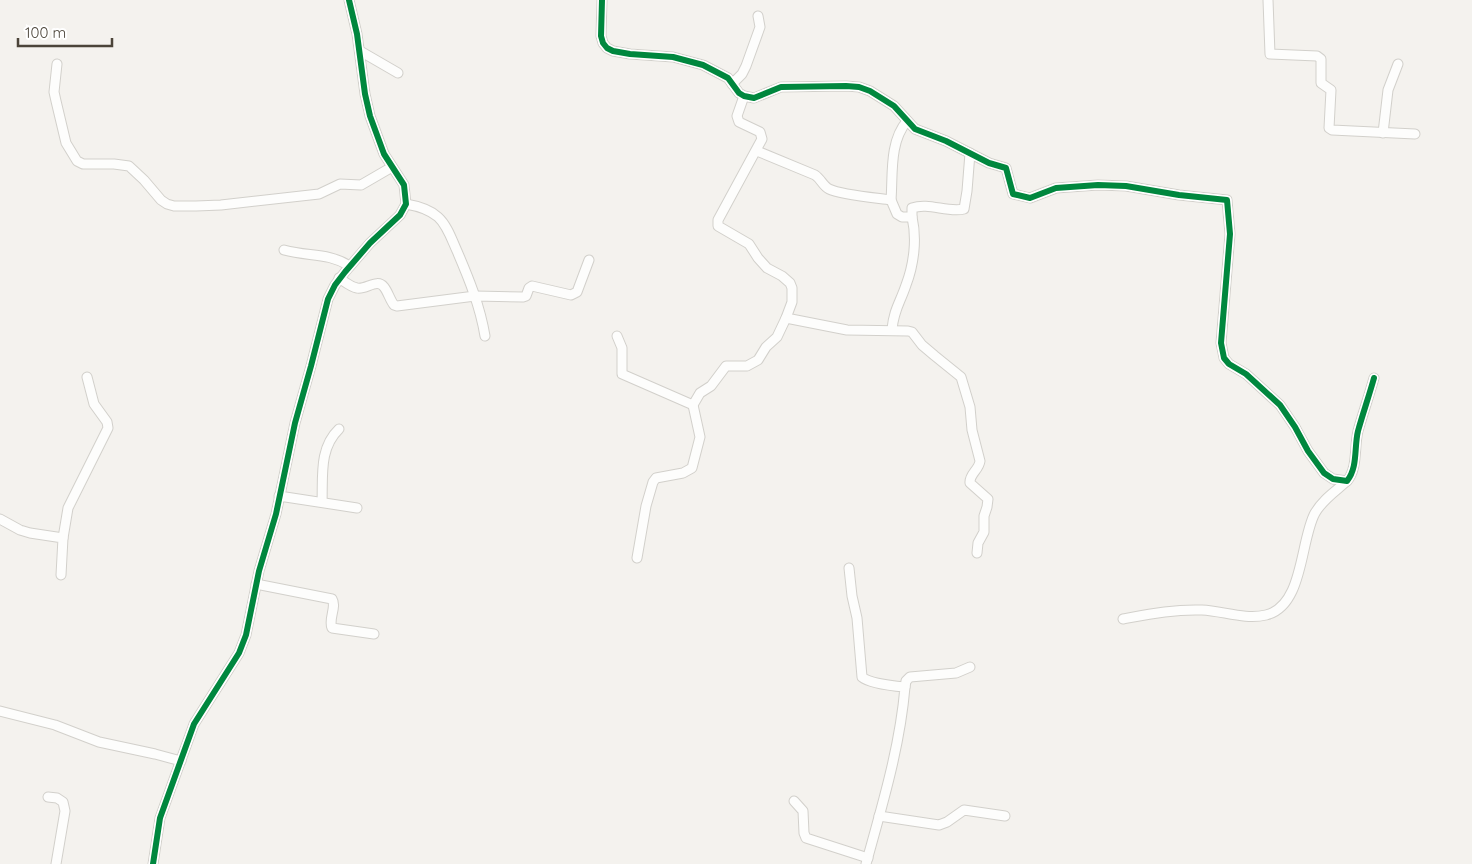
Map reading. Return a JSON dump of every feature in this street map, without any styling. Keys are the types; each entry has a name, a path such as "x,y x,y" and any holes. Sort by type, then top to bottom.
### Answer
{"street":[{"path":"153,864 160,818 196,720 243,644 262,559 271,534 280,496 295,423 312,366 328,299 339,278 374,239 400,215 406,204 404,185 384,154 370,116 365,94 360,52 349,0"},
{"path":"602,0 601,36 607,48 630,54 673,57 703,65 728,78 739,93 754,98 781,87 859,87 870,91 894,106 915,129 946,141 989,163 1006,168 1013,194 1030,198 1056,188 1098,185 1126,186 1179,196 1227,200 1230,234 1221,343 1224,358 1229,364 1246,374 1280,405 1324,473 1334,479 1348,481"},
{"path":"1268,0 1270,54 1317,56 1322,59 1321,84 1331,90 1330,128 1332,130 1415,134"},
{"path":"732,84 742,74 746,66 760,27 758,16"},
{"path":"360,52 398,73"},
{"path":"58,64 54,92 66,143 78,161 84,164 129,166 167,204 174,206 221,205 319,194 340,184 361,185 392,167"},
{"path":"1383,133 1388,90 1398,64"},
{"path":"637,558 646,506 653,482 656,478 683,473 692,468 700,438 693,405 700,393 711,386 726,366 747,366 758,360 766,347 777,337 792,302 790,283 767,268 749,244 718,226 718,220 762,139 762,134 738,120 744,96"},
{"path":"907,121 898,135 894,154 891,200 897,214 902,217 912,217"},
{"path":"757,151 815,175 824,185 834,191 891,200"},
{"path":"892,329 893,315 907,283 914,254 912,208 919,206 953,210 964,209 970,153"},
{"path":"406,204 428,210 439,218 450,234 475,296 482,317 485,336"},
{"path":"284,250 301,254 327,255 339,259 350,266"},
{"path":"339,278 355,288 366,288 372,284 381,284 394,305 397,306 475,296 523,297 526,296 529,288 532,286 574,294 589,260"},
{"path":"786,318 847,330 884,331 892,329 912,332 922,345 950,367 962,380 970,408 972,430 980,461 980,466 970,479 970,483 988,499 984,514 984,532 978,544 977,553"},
{"path":"617,336 622,348 622,374 693,405"},
{"path":"61,575 63,538 68,508 108,428 94,404 87,377"},
{"path":"1123,618 1175,610 1205,610 1231,615 1266,615 1275,612 1285,603 1297,578 1309,530 1316,513 1325,500 1348,481 1353,470 1358,432 1374,378"},
{"path":"322,502 324,453 332,436 339,429"},
{"path":"280,496 357,508"},
{"path":"0,519 20,530 63,538"},
{"path":"849,568 857,618 862,677 874,682 905,687"},
{"path":"256,584 332,599 334,604 332,628 374,634"},
{"path":"794,801 803,811 806,838 867,861 889,781 904,702 906,681 910,677 956,673 970,667"},
{"path":"0,712 55,725 100,742 181,761"},
{"path":"48,797 57,798 63,802 66,811 56,864"},
{"path":"878,816 940,824 947,822 964,810 1005,816"}],"cycle path":[{"path":"153,864 160,818 194,724 239,653 246,635 259,571 276,514 295,423 328,299 335,285 345,272 370,243 400,215 406,204 404,185 384,154 370,116 357,34 349,0"},
{"path":"602,0 601,36 603,43 613,51 673,57 703,65 728,78 739,93 754,98 781,87 859,87 870,91 894,106 915,129 946,141 989,163 1006,168 1013,194 1030,198 1056,188 1098,185 1126,186 1179,195 1227,200 1230,234 1221,343 1224,358 1229,364 1246,374 1280,405 1308,451 1324,473 1333,479 1347,481 1353,470 1358,431 1374,378"}]}
